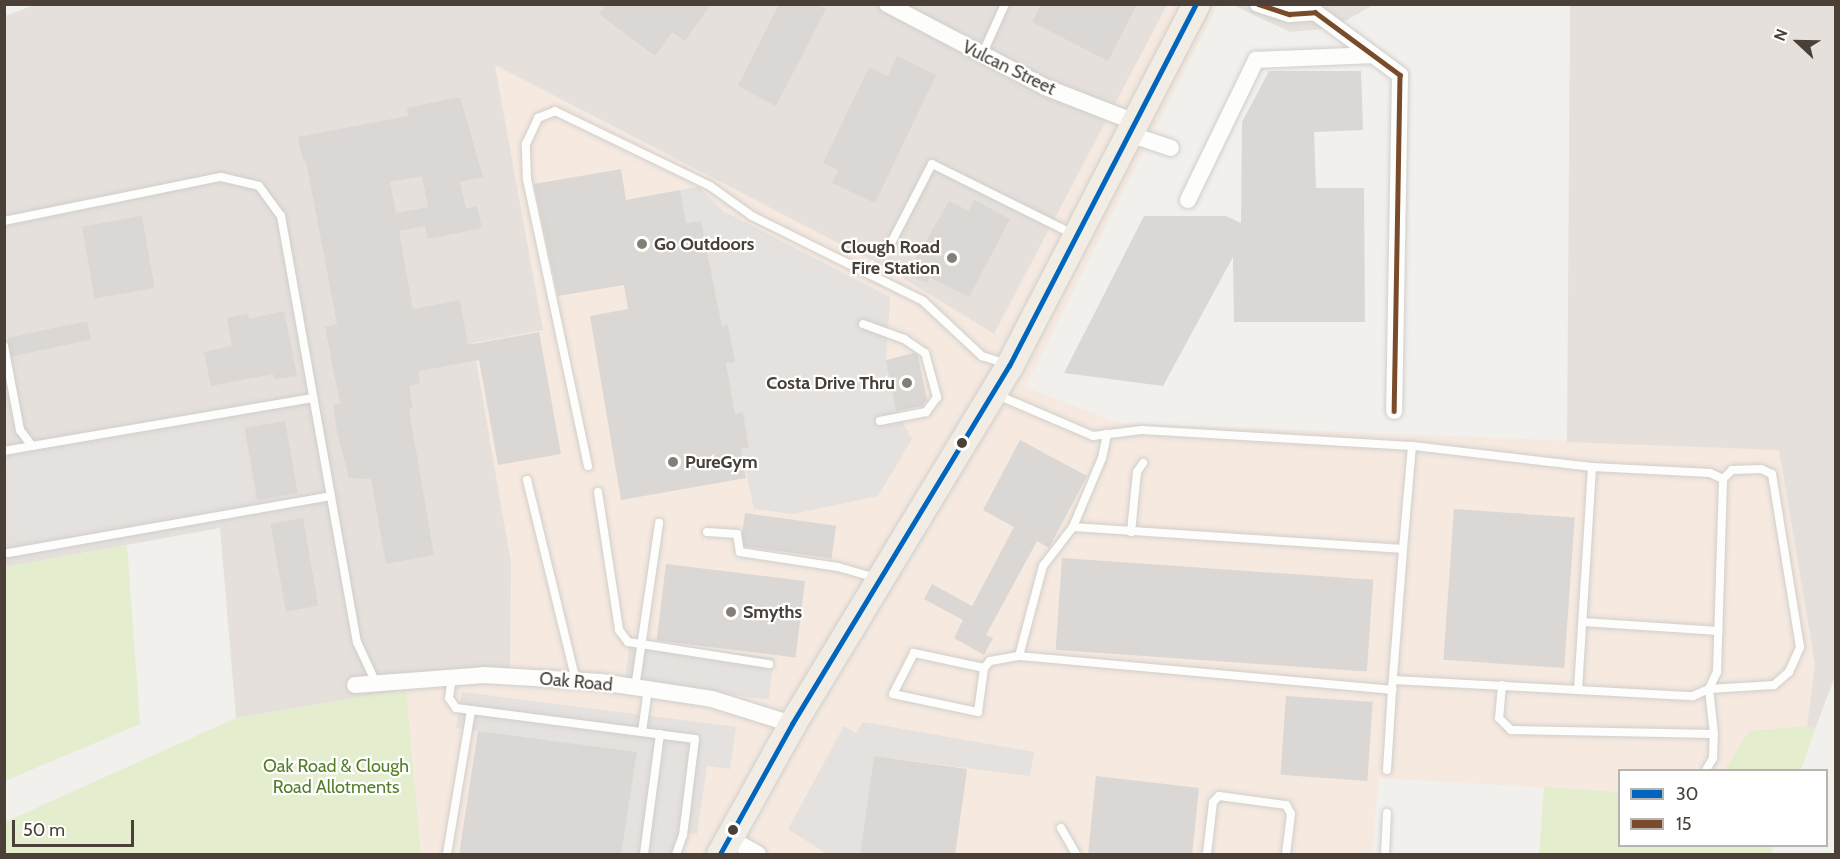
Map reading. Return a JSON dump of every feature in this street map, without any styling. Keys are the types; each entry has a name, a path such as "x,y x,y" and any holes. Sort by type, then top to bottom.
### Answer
{"main road":[{"path":"724,846 792,724 1009,366 1196,4"}],"street":[{"name":"Vulcan Street","path":"887,4 1045,87 1171,148"},
{"path":"1258,4 1289,14 1321,8 1372,55 1400,75 1394,411"},
{"path":"1188,200 1256,60 1372,55"},
{"name":"Oak Road","path":"355,686 484,675 576,681 712,699 792,724"},
{"path":"724,846 758,855"}],"lane":[{"path":"982,55 1005,4"},
{"path":"588,466 527,180 526,144 538,118 555,111 710,186 752,216 923,301 982,357 1009,366"},
{"path":"890,245 932,164 1076,235"},
{"path":"4,221 221,177 259,186 281,216 357,642 376,684"},
{"path":"863,324 910,342 925,353 937,397 926,412 880,421"},
{"path":"4,346 20,430 32,446"},
{"path":"992,393 1093,436 1142,430 1412,446 1592,467 1710,473 1723,478"},
{"path":"4,451 314,398"},
{"path":"1019,656 1043,566 1073,527 1102,458 1107,434"},
{"path":"1387,770 1412,446"},
{"path":"1131,532 1137,472 1143,463"},
{"path":"1578,690 1592,467"},
{"path":"1393,680 1693,696 1709,689 1774,685 1790,672 1800,647 1772,474 1761,469 1732,470 1723,478 1717,672 1709,689 1714,734 1713,758 1707,769"},
{"path":"527,480 576,681"},
{"path":"598,492 619,630 628,642 641,647 769,664"},
{"path":"8,553 331,496"},
{"path":"642,732 641,647 659,523"},
{"path":"1073,527 1403,549"},
{"path":"707,532 737,534 740,552 838,567 879,579"},
{"path":"1583,622 1719,631"},
{"path":"984,668 914,653 893,694 978,712 984,668 990,662 1019,656 1392,690"},
{"path":"452,677 449,698 456,708 695,739 683,835 676,855"},
{"path":"1502,685 1499,718 1511,730 1714,734"},
{"path":"447,855 471,710"},
{"path":"644,855 660,734"},
{"path":"1207,855 1213,802 1222,796 1286,805 1291,814 1286,855"},
{"path":"1385,855 1388,813"},
{"path":"1061,828 1076,855"}],"shaded area":[{"path":"37,4 1167,5 994,334 890,270 495,65 543,330 473,343 511,562 510,681 477,679 236,718 220,528 5,567 5,16"},
{"path":"1167,4 1218,5 1025,387 1118,423 1779,449 1815,665 1807,726 1749,731 1726,769 1618,769 1618,792 1379,778 1372,854 421,854 406,689 477,679 511,562 473,343 543,330 495,65 890,270 994,334"},
{"path":"1233,5 1373,5 1333,28 1290,32"},
{"path":"1570,5 1835,5 1836,674 1815,729 1807,726 1815,665 1779,450 1567,442"},
{"path":"699,187 723,211 890,297 886,360 897,413 912,439 878,496 793,514 754,509 741,449 749,447 743,413 735,414 726,363 734,361 728,326 722,326 701,221 686,223 680,190"},
{"path":"241,417 257,520 20,557 4,455"},
{"path":"630,640 774,658 769,699 625,682"},
{"path":"462,692 736,727 730,769 707,766 697,834 684,833 682,854 621,854 637,752 456,728"},
{"path":"863,722 1034,752 1030,776 874,756 861,854 827,854 788,829 844,726 856,733"}],"green space":[{"path":"127,545 140,724 5,781 5,567"},
{"name":"Oak Road & Clough Road Allotments","path":"406,689 421,854 5,854 5,822 236,718"},
{"path":"1807,726 1815,729 1801,769 1726,769 1749,731"},
{"path":"1544,787 1618,792 1618,847 1774,847 1771,854 1539,854"}],"building":[{"path":"606,4 711,4 685,41 672,32 655,56 599,14"},
{"path":"779,4 817,4 826,9 776,106 738,86"},
{"path":"1041,4 1137,4 1108,61 1032,22"},
{"path":"897,56 936,75 875,203 832,183 838,170 823,163 869,67 888,76"},
{"path":"1269,71 1361,71 1363,130 1314,132 1316,188 1364,188 1365,322 1234,322 1233,257 1163,386 1064,373 1144,216 1226,216 1241,223 1242,122"},
{"path":"460,97 483,177 460,182 466,209 477,206 482,228 428,239 425,226 399,231 413,309 460,300 468,345 539,332 561,454 498,465 479,360 418,371 420,384 409,386 413,408 409,409 434,555 386,564 371,479 349,478 337,431 333,405 340,404 325,327 337,324 306,161 303,161 298,137 408,116 407,108","holes":["422,176 428,207 396,213 390,182"]},
{"path":"621,169 626,200 680,190 686,223 701,221 722,326 728,325 735,362 726,363 735,414 743,412 749,448 741,449 746,478 621,500 590,316 628,309 624,285 558,296 534,184"},
{"name":"Clough Road Fire Station","path":"974,200 1010,219 969,297 929,277 927,283 907,274 949,201 969,211"},
{"path":"142,216 155,288 95,298 82,227"},
{"path":"284,311 297,376 274,379 273,374 211,386 204,352 232,346 227,318 248,314 249,319"},
{"path":"87,321 91,340 12,356 8,338"},
{"name":"Costa Drive Thru","path":"914,353 918,356 927,400 922,406 896,411 886,360"},
{"path":"285,421 298,493 257,500 245,428"},
{"path":"1020,440 1087,476 1049,548 1037,541 986,635 993,638 984,655 954,638 963,620 924,599 932,584 972,606 1014,527 983,510"},
{"path":"1454,509 1575,517 1564,668 1443,660"},
{"path":"745,513 836,526 832,558 740,546"},
{"path":"303,518 318,606 286,611 271,524"},
{"path":"1062,558 1373,580 1367,672 1056,650"},
{"name":"Smyths","path":"666,564 805,581 796,657 657,640"},
{"path":"1286,696 1373,702 1367,781 1280,775"},
{"path":"478,731 637,752 621,855 459,855"},
{"path":"874,756 967,769 955,854 860,854"},
{"path":"1096,776 1199,788 1192,855 1088,855"}],"transit line":[{"name":"30","path":"720,854 792,724 1009,366 1196,4"},
{"name":"15","path":"1258,4 1289,14 1315,12 1400,75 1394,411"}],"place":[{"name":"Go Outdoors","path":"642,244"},
{"name":"Clough Road Fire Station","path":"952,258"},
{"name":"Costa Drive Thru","path":"907,383"},
{"name":"PureGym","path":"673,462"},
{"name":"Smyths","path":"731,612"}]}
